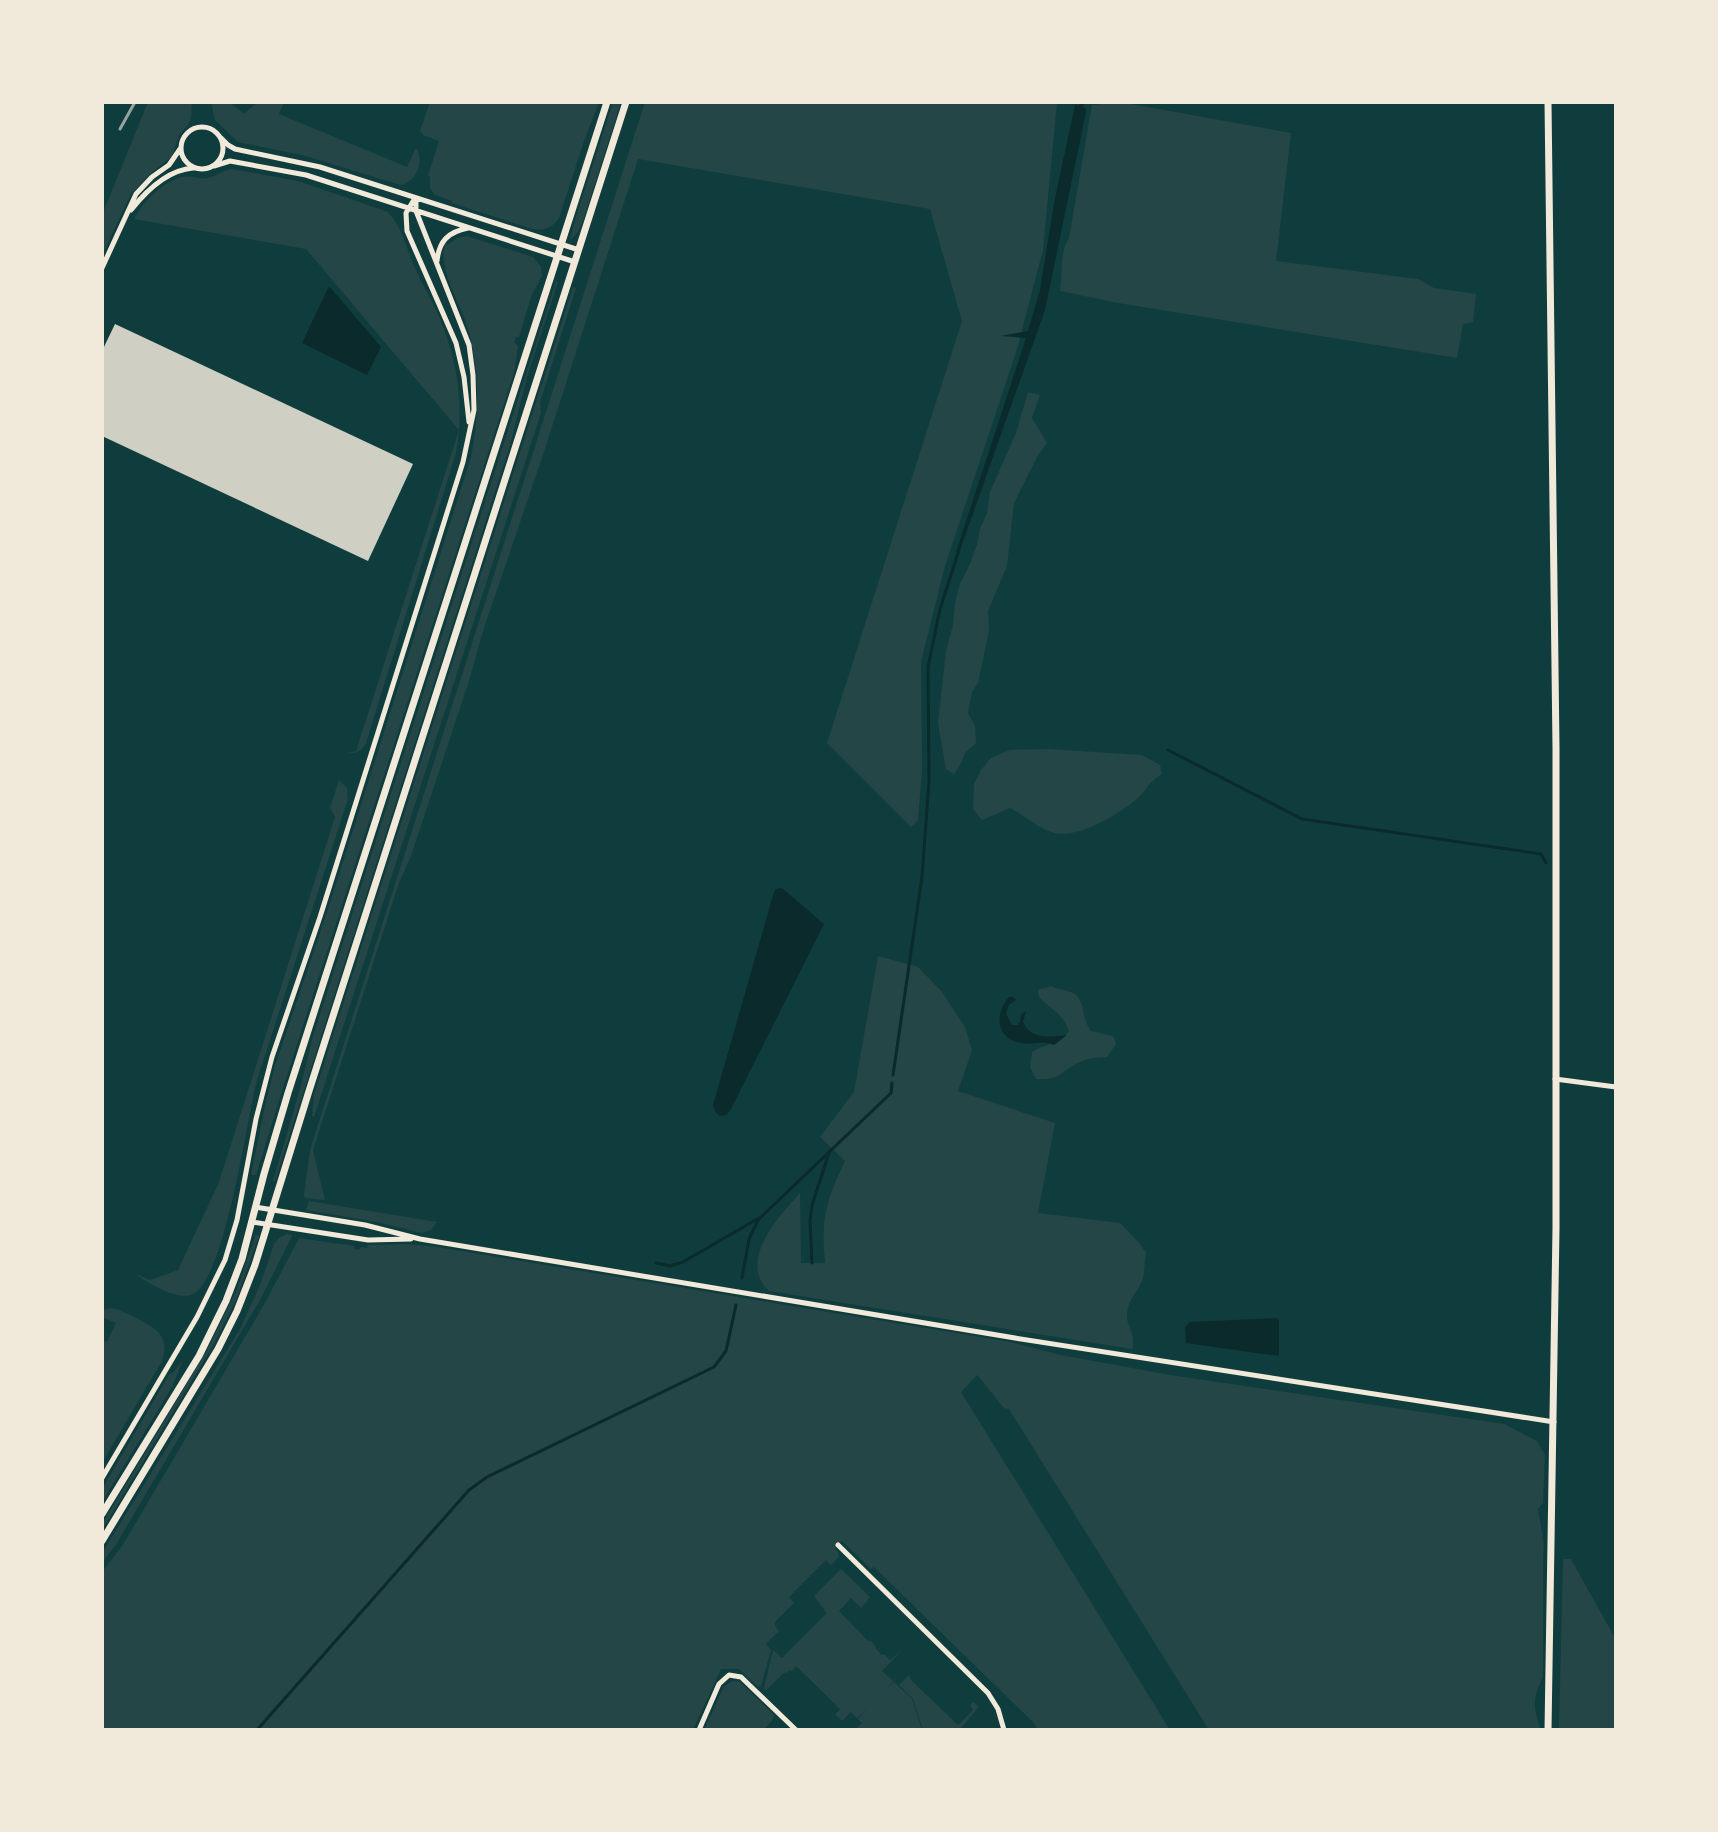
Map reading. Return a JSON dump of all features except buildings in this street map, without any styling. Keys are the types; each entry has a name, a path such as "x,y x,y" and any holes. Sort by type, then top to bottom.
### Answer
{"street":[{"path":"102,1514 199,1356 242,1259 288,1093 607,102"},
{"path":"102,1541 218,1349 246,1290 626,102"},
{"path":"1548,102 1556,734 1554,1422 1548,1730"},
{"path":"102,268 136,194 169,165 186,133 200,126 212,129 235,149 301,162 579,250"},
{"path":"214,166 224,148 221,138"},
{"path":"180,149 186,163 193,168 200,170 230,161 290,172 575,262"},
{"path":"127,214 163,179 193,168"},
{"path":"416,198 408,208 407,231 450,324 461,359 470,425"},
{"path":"102,1478 197,1317 225,1260 237,1220 269,1067 463,462 474,410 469,345 416,211 416,198"},
{"path":"437,262 439,248 445,238 470,227"},
{"path":"1555,1079 1616,1087"},
{"path":"255,1207 365,1225 420,1239 1015,1338 1554,1422"},
{"path":"252,1222 368,1240 420,1239"},
{"path":"838,1545 988,1692 1000,1712 1004,1730"},
{"path":"699,1730 719,1684 726,1676 733,1675 741,1677 796,1730"}],"shaded area":[{"path":"148,102 192,102 191,118 179,135 172,156 131,194 102,256 102,215"},
{"path":"211,102 229,102 244,114 258,102 284,102 279,114 407,167 416,148 419,165 411,180 400,185 306,156 238,142 215,120"},
{"path":"430,102 599,102 559,218 547,228 532,229 435,195 428,176 439,141 420,131"},
{"path":"613,102 621,102 583,221 571,240 575,220"},
{"path":"645,102 1057,102 1043,250 1017,349 945,566 921,662 922,770 918,820 911,827 827,743 962,321 930,209 638,159 313,1150 325,1200 305,1198 310,1150"},
{"path":"1120,102 1291,133 1276,261 1418,279 1434,288 1476,294 1473,322 1463,324 1457,358 1060,291 1063,257 1092,105"},
{"path":"1080,103 1084,104 1086,112 1045,310 959,553 956,552 1026,338 1001,336 1028,331 1040,290 1054,203 1075,105 1079,106"},
{"path":"232,169 298,181 388,212 401,232 449,343 457,379 459,430 306,249 134,219 148,199 167,183 185,176 208,178"},
{"path":"467,236 533,257 541,267 542,276 532,294 519,337 514,342 518,346 514,373 256,1175 251,1175 275,1066 330,903 471,457 477,406 474,354 444,261 446,243 448,245 457,238"},
{"path":"556,281 511,442 273,1181 313,1036"},
{"path":"329,286 381,347 367,375 302,343"},
{"path":"573,287 576,288 540,402 541,413 314,1117 314,1095"},
{"path":"1028,392 1040,395 1032,418 1047,443 1014,503 1007,566 988,611 989,631 968,713 975,726 976,743 965,753 954,774 946,769 938,723 955,602 977,545 990,492 1016,433"},
{"path":"459,431 456,453 366,743 358,751 347,753 356,751"},
{"path":"1049,749 1142,755 1160,765 1162,774 1123,809 1100,823 1076,832 1065,834 1049,831 1010,808 982,820 973,809 974,784 991,758 1010,750"},
{"path":"339,780 347,788 348,799 257,1080 224,1232 203,1284 191,1295 170,1293 134,1273 150,1280 178,1270 219,1182 335,817 330,808"},
{"path":"782,888 824,924 730,1111 720,1116 713,1105 774,892"},
{"path":"878,956 918,967 942,992 965,1027 972,1050 958,1091 1055,1123 1038,1213 1120,1223 1146,1253 1143,1278 1127,1313 1133,1338 1132,1349 769,1291 760,1279 757,1266 765,1239 800,1193 801,1263 825,1263 826,1210 845,1161 820,1137 854,1092"},
{"path":"1051,986 1076,995 1091,1031 1113,1036 1116,1044 1107,1057 1087,1059 1057,1076 1036,1079 1030,1067 1032,1052 1057,1042 1069,1031 1060,1016 1039,997 1038,990"},
{"path":"1009,997 1016,1000 1009,1005 1006,1014 1012,1025 1018,1025 1026,1011 1023,1022 1036,1035 1067,1035 1054,1045 1021,1043 1006,1037 1000,1018"},
{"path":"309,1201 437,1222 431,1230 421,1233 306,1210"},
{"path":"256,1234 259,1236 236,1300 213,1346 102,1530 102,1524 206,1352 237,1289"},
{"path":"287,1234 292,1236 260,1300 117,1543 102,1563 102,1553 240,1329 274,1244"},
{"path":"299,1238 354,1246 354,1249 360,1250 368,1245 431,1246 1010,1342 1061,1355 1170,1375 1504,1424 1537,1441 1545,1455 1543,1503 1538,1509 1544,1544 1543,1677 1535,1703 1541,1730 1209,1730 1009,1409 1004,1408 977,1375 961,1392 1170,1730 1038,1730 874,1567 871,1569 842,1541 835,1548 839,1557 831,1565 826,1560 789,1597 794,1603 775,1622 779,1631 766,1644 771,1650 761,1686 758,1687 739,1669 721,1669 693,1730 102,1730 102,1572 122,1546 177,1453 265,1303"},
{"path":"110,1308 154,1328 162,1338 164,1352 162,1361 102,1463 102,1340 107,1342 116,1323 102,1317 102,1310"},
{"path":"1279,1320 1278,1356 1186,1343 1185,1327 1190,1322"},
{"path":"183,1360 172,1387 102,1502 102,1489 170,1373"},
{"path":"1563,1559 1571,1559 1616,1640 1616,1730 1559,1730"},
{"path":"841,1569 870,1597 861,1608 851,1598 839,1611 890,1660 903,1649 882,1671 893,1681 886,1689 894,1682 912,1699 922,1730 855,1730 862,1723 858,1719 867,1709 857,1718 851,1712 842,1721 835,1715 840,1709 796,1666 766,1690 764,1688 773,1650 782,1658 827,1613 814,1596"},
{"path":"909,1675 958,1725 973,1710 970,1705 973,1702 979,1707 959,1730 923,1730 913,1699 899,1685"},
{"path":"733,1681 740,1682 774,1715 763,1730 704,1730 724,1686"}],"waterway":[{"path":"893,1075 922,877 929,781 928,667 940,609 959,550"},
{"path":"1168,750 1302,819 1541,854 1546,863"},
{"path":"742,1278 749,1239 758,1220 891,1093 892,1083"},
{"path":"812,1263 812,1205 829,1153"},
{"path":"656,1263 670,1266 683,1262 759,1218"},
{"path":"257,1730 469,1490 487,1477 714,1367 726,1351 736,1305"}],"railway":[{"path":"120,129 135,102"}]}
